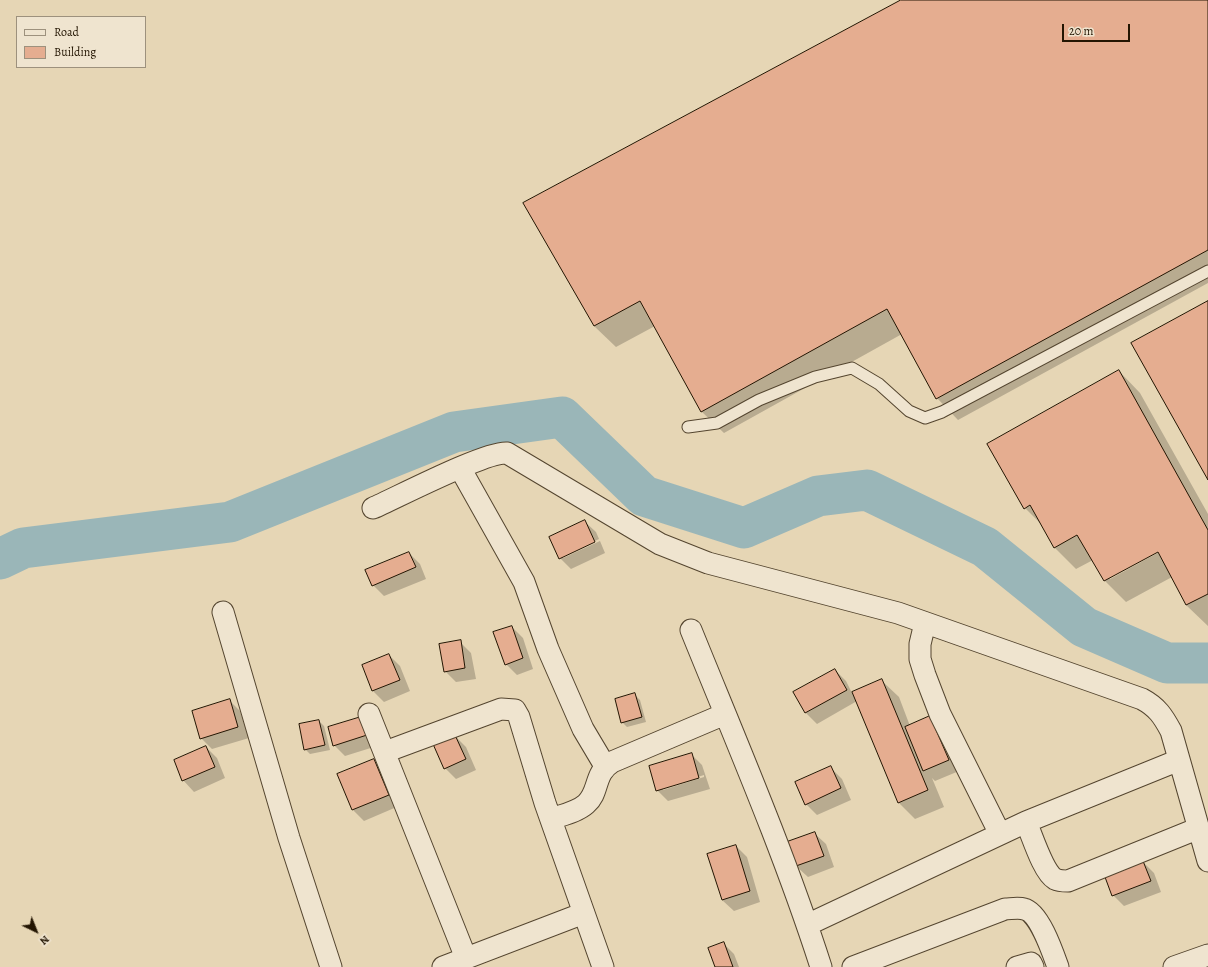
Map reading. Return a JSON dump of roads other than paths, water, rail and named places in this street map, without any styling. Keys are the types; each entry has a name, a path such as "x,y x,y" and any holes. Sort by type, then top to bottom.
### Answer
{"street":[{"path":"373,508 460,468 501,452 507,453 660,544 679,553 708,563 898,613 1142,699 1155,705 1164,716 1171,731 1208,861"},
{"path":"460,468 524,582 548,649 583,729 605,766"},
{"path":"223,612 289,838 331,967"},
{"path":"925,623 920,644 920,659 925,674 940,714 1000,834"},
{"path":"691,630 762,805 807,925 821,967"},
{"path":"385,752 501,709 514,710 519,718 551,819 604,967"},
{"path":"369,714 466,958"},
{"path":"551,819 586,804 592,798 601,771 605,766 725,714"},
{"path":"807,925 1026,822 1179,760"},
{"path":"1026,822 1045,867 1055,879 1068,881 1199,828"},
{"path":"853,967 1005,909 1024,909 1034,915 1052,950 1058,967"},
{"path":"443,967 584,913"},
{"path":"1174,967 1208,956"},
{"path":"1017,967 1031,963 1033,967"}],"lane":[{"path":"688,427 717,423 760,400 816,377 852,368 879,384 909,411 925,418 942,412 1208,271"}],"waterway":[{"path":"0,559 23,548 230,522 454,432 562,417 644,496 744,528 818,496 867,490 985,547 1084,627 1167,663 1208,663"}]}
